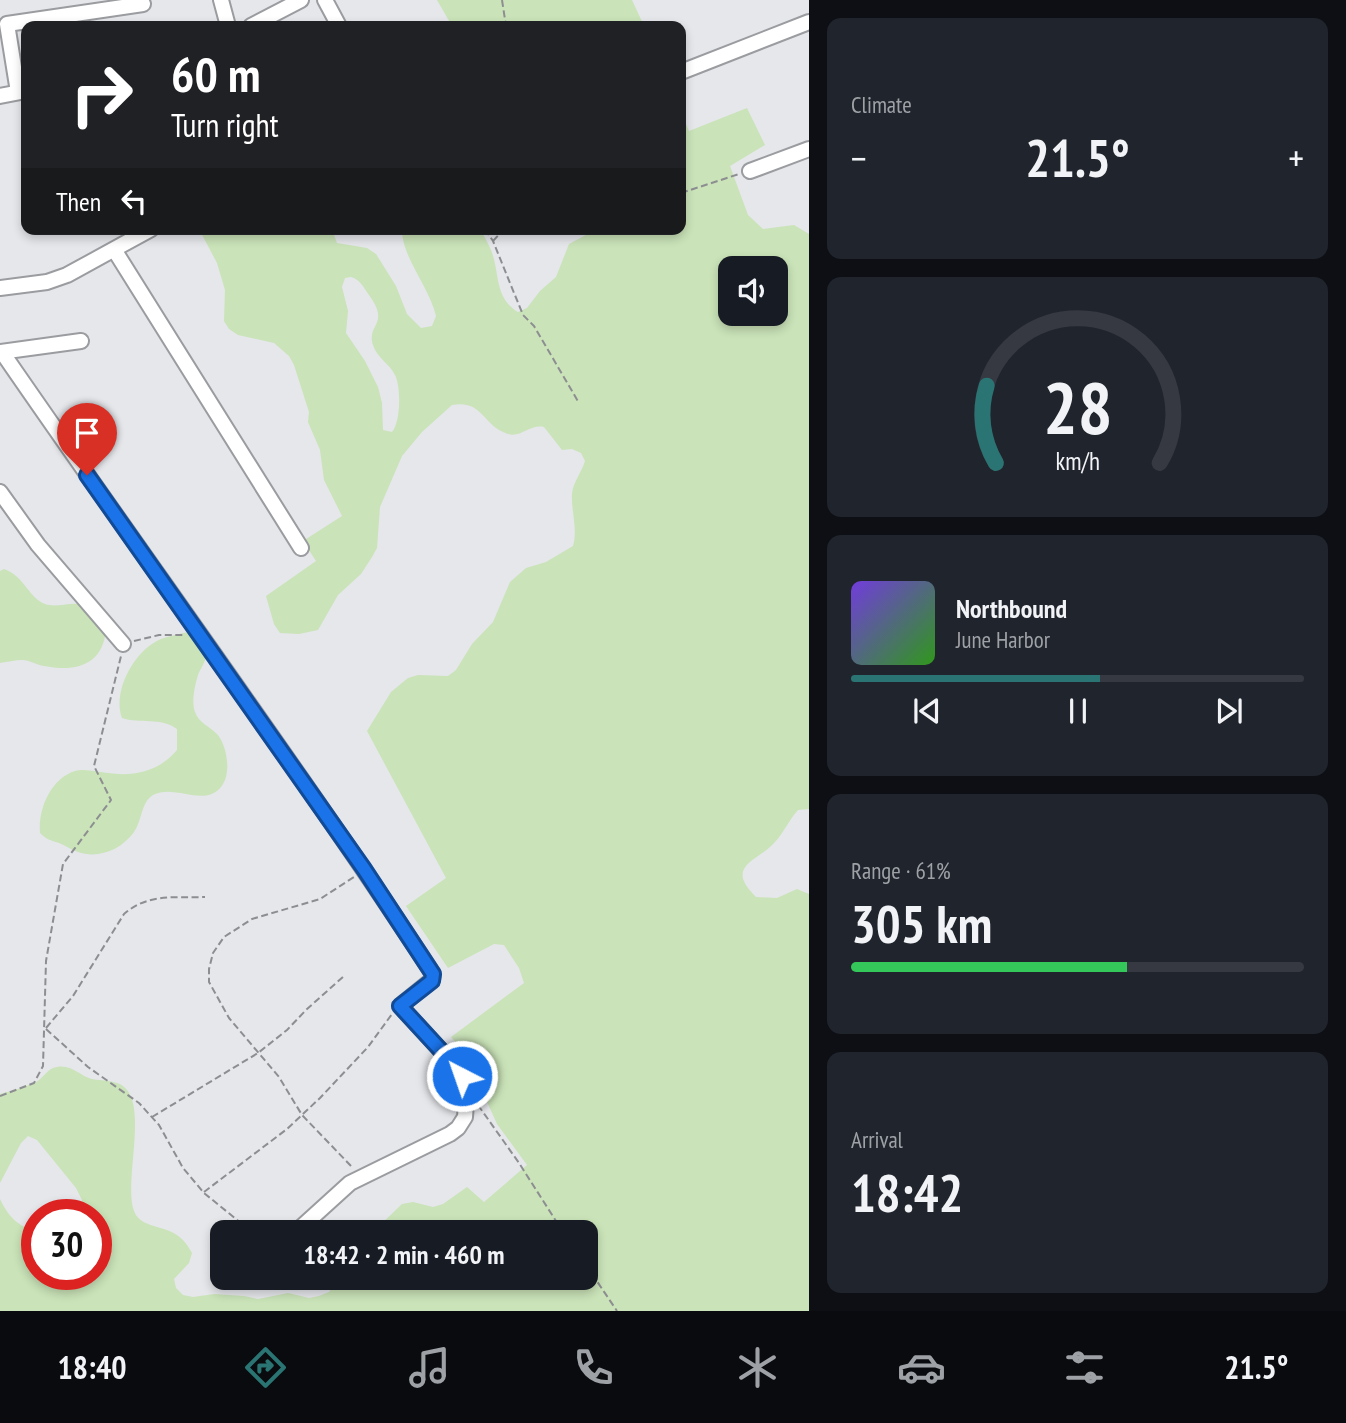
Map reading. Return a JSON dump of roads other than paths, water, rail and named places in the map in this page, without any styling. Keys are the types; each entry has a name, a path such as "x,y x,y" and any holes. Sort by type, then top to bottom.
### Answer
{"street":[{"path":"222,0 227,21"},
{"path":"261,21 301,0"},
{"path":"325,0 336,21"},
{"path":"28,21 143,4"},
{"path":"21,22 8,24 21,87"},
{"path":"686,70 809,22"},
{"path":"0,96 21,92"},
{"path":"750,171 809,149"},
{"path":"0,288 47,282 67,275 141,235"},
{"path":"115,251 300,548"},
{"path":"81,341 1,352 364,869 433,974 432,981 400,1006 457,1068 467,1090 464,1117 458,1128 362,1177 336,1195 309,1220"},
{"path":"0,492 38,545 124,644"}]}
